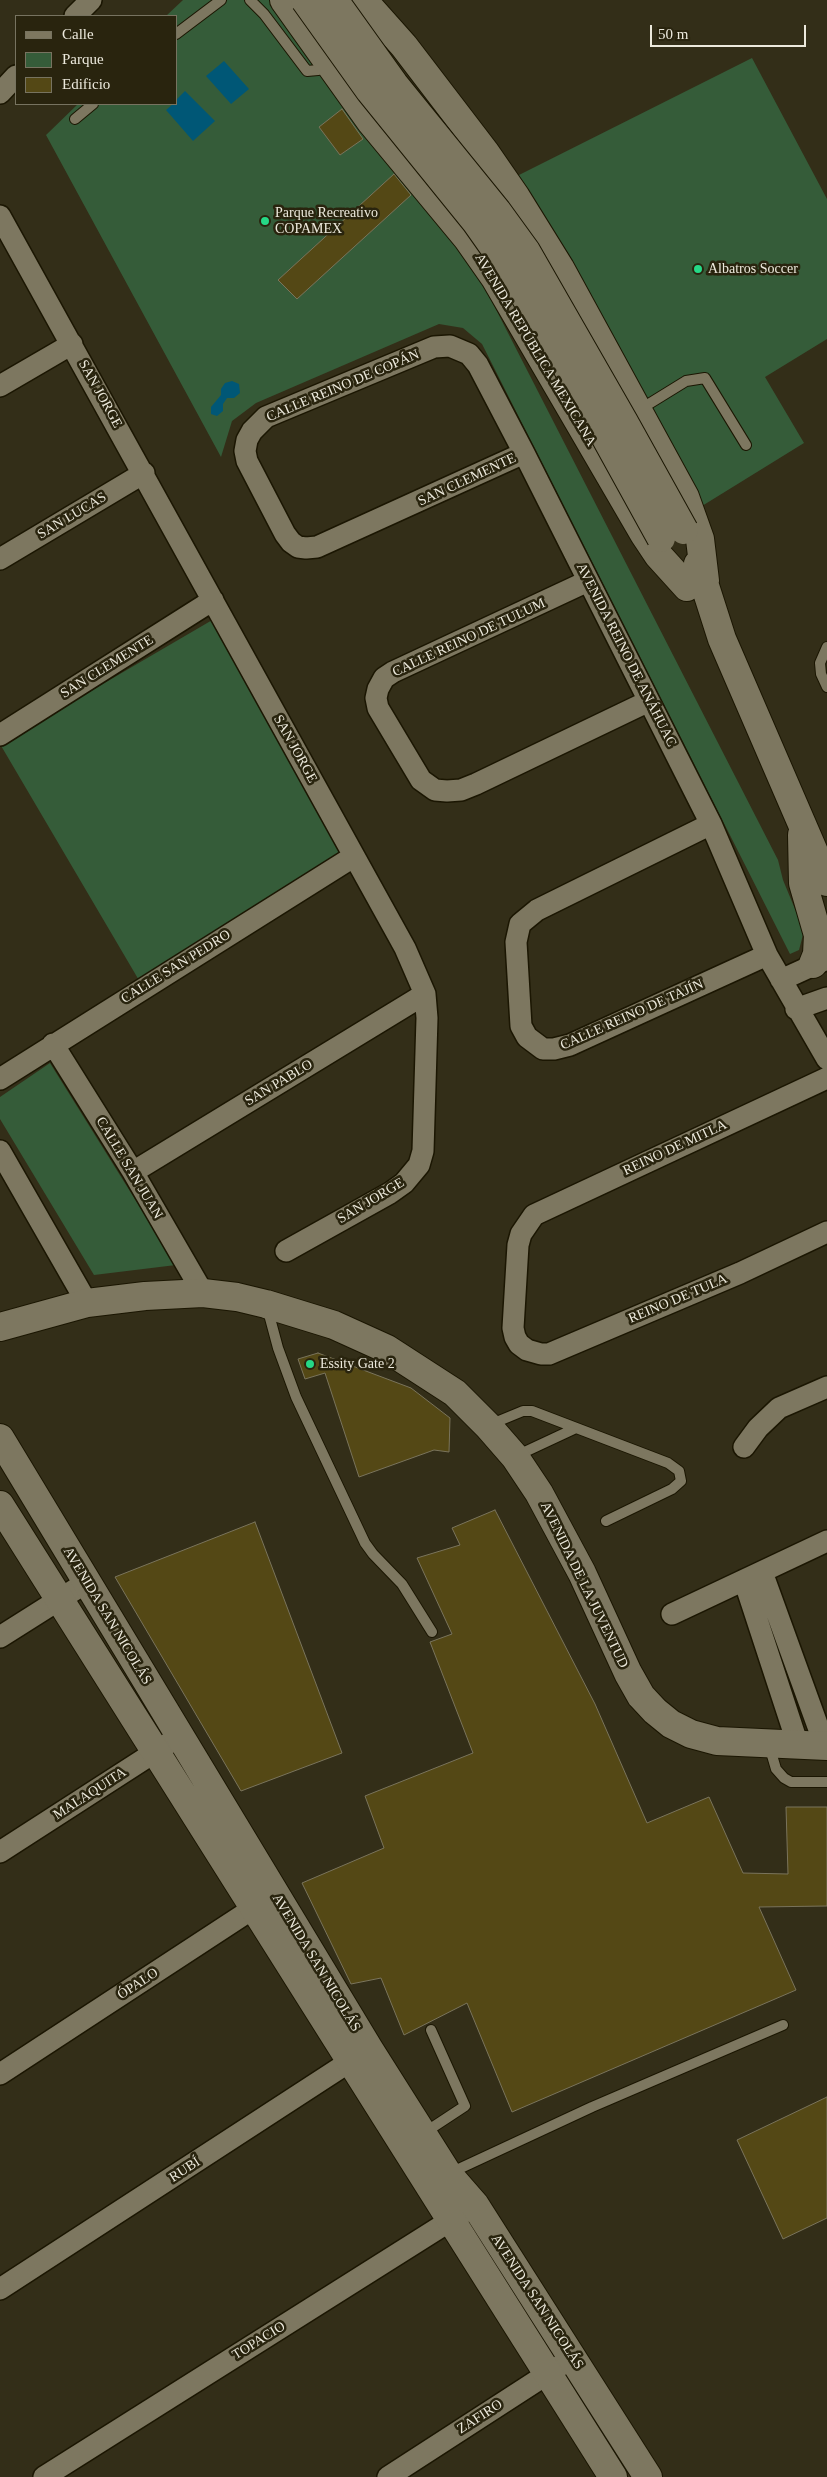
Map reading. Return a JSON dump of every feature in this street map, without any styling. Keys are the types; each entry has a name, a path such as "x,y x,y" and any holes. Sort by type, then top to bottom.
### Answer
{"street":[{"path":"76,15 91,0"},
{"name":"AVENIDA REPÚBLICA MEXICANA","path":"284,0 371,122 452,220 495,278 658,555 696,584"},
{"name":"AVENIDA REPÚBLICA MEXICANA","path":"305,0 370,91 476,222 507,266 564,362 673,534"},
{"name":"AVENIDA REPÚBLICA MEXICANA","path":"334,0 394,84 497,211 526,252 624,422 722,639 827,882"},
{"path":"323,55 323,36 334,23 347,14 368,4"},
{"name":"AVENIDA REPÚBLICA MEXICANA","path":"368,4 456,115 516,197 560,268 685,497 700,539 696,584"},
{"path":"0,93 15,77"},
{"name":"SAN JORGE","path":"0,216 144,473 353,857 405,948 425,994 427,1018 423,1151 420,1165 404,1183 390,1193 286,1251"},
{"path":"0,386 72,344"},
{"name":"AVENIDA REINO DE ANÁHUAC","path":"450,346 469,354 478,365 711,824 767,955 796,1009 827,1059"},
{"name":"CALLE REINO DE COPÁN","path":"298,547 286,534 247,461 247,440 252,431 266,417 434,347 450,346"},
{"name":"SAN CLEMENTE","path":"298,547 316,547 524,453"},
{"name":"SAN LUCAS","path":"0,559 144,473"},
{"name":"CALLE REINO DE TULUM","path":"588,581 384,678 376,698 378,708 421,780 435,790 447,791 461,790 476,784 650,701"},
{"name":"SAN CLEMENTE","path":"0,735 213,600"},
{"name":"CALLE REINO DE TAJÍN","path":"711,824 537,910 520,924 516,942 521,1026 527,1037 543,1049 554,1049 570,1045 767,955"},
{"path":"781,980 820,962 817,954 818,935 802,883 802,826"},
{"name":"CALLE SAN PEDRO","path":"0,1079 353,857"},
{"name":"SAN PABLO","path":"133,1172 425,994"},
{"path":"796,1009 827,998"},
{"name":"CALLE SAN JUAN","path":"53,1044 133,1172 203,1293"},
{"name":"REINO DE MITLA","path":"526,1350 519,1344 513,1328 518,1245 527,1223 547,1208 827,1078"},
{"path":"0,1151 87,1303"},
{"name":"REINO DE TULA","path":"526,1350 541,1354 562,1349 740,1273 827,1232"},
{"name":"AVENIDA DE LA JUVENTUD","path":"0,1327 87,1303 145,1296 203,1293 237,1297 266,1304 334,1325 387,1349 455,1393 515,1456 539,1493 582,1573 628,1673 641,1696 671,1724 691,1734 717,1741 816,1745"},
{"path":"744,1448 758,1428 779,1408 827,1387"},
{"name":"AVENIDA SAN NICOLÁS","path":"0,1438 180,1736 265,1901"},
{"name":"AVENIDA SAN NICOLÁS","path":"0,1505 156,1751 265,1901 438,2180 475,2205 648,2477"},
{"path":"672,1614 827,1541"},
{"path":"753,1576 816,1745"},
{"path":"0,1637 87,1582"},
{"name":"MALAQUITA","path":"0,1852 180,1736"},
{"name":"ÓPALO","path":"0,2074 265,1901"},
{"name":"AVENIDA SAN NICOLÁS","path":"360,2055 423,2134 450,2221 613,2477"},
{"name":"RUBÍ","path":"0,2289 360,2055"},
{"name":"TOPACIO","path":"44,2477 475,2205"},
{"path":"572,2358 592,2410 634,2477"},
{"name":"ZAFIRO","path":"388,2477 572,2358"}],"lane":[{"path":"178,32 221,0"},
{"path":"250,0 264,14 307,71 318,70 323,55"},
{"path":"75,119 92,105"},
{"path":"639,410 686,381 705,378 746,446"},
{"path":"827,647 822,654 820,663 821,674 827,687"},
{"path":"266,1304 296,1397 365,1543 402,1584 432,1632"},
{"path":"488,1426 523,1411 532,1410 668,1462 682,1476 681,1480 672,1489 606,1521"},
{"path":"515,1456 576,1428"},
{"path":"768,1744 776,1769 784,1778 791,1782 827,1782"},
{"path":"438,2180 592,2107 783,2025"},
{"path":"423,2134 465,2106 431,2030"}],"green space":[{"name":"Parque Recreativo COPAMEX","path":"183,0 269,0 460,251 465,249 778,860 783,880 804,931 799,950 790,954 482,344 463,328 439,324 256,403 232,421 221,457 46,135 77,105 178,105 178,15 167,15"},
{"name":"Albatros Soccer","path":"752,58 827,199 827,339 765,377 804,443 702,506 517,176"},
{"path":"214,619 344,851 140,982 0,744"},
{"path":"50,1063 176,1265 94,1275 0,1119 0,1097"}],"water":[{"path":"224,61 249,89 231,104 206,76"},
{"path":"185,91 215,121 193,141 166,110 172,105 178,105 178,98"},
{"path":"232,381 239,384 240,393 234,398 227,398 223,404 223,411 217,416 211,414 211,407 221,395 221,389 225,383"}],"building":[{"path":"342,109 363,139 340,155 319,127"},
{"path":"394,174 411,195 297,299 278,280"},
{"path":"318,1353 411,1388 450,1418 449,1452 434,1450 359,1477 325,1373 305,1379 298,1359"},
{"path":"495,1510 595,1704 647,1823 709,1797 743,1873 788,1874 786,1807 827,1807 827,1906 759,1907 796,1990 512,2112 467,2003 404,2035 381,1978 351,1984 302,1883 384,1848 365,1796 473,1753 430,1642 452,1634 417,1558 460,1545 452,1528"},
{"path":"255,1522 342,1753 241,1791 115,1577"},
{"path":"827,2097 827,2218 783,2239 737,2140"}],"place":[{"name":"Parque Recreativo COPAMEX","path":"265,221"},
{"name":"Albatros Soccer","path":"698,269"},
{"name":"Essity Gate 2","path":"310,1364"}]}
